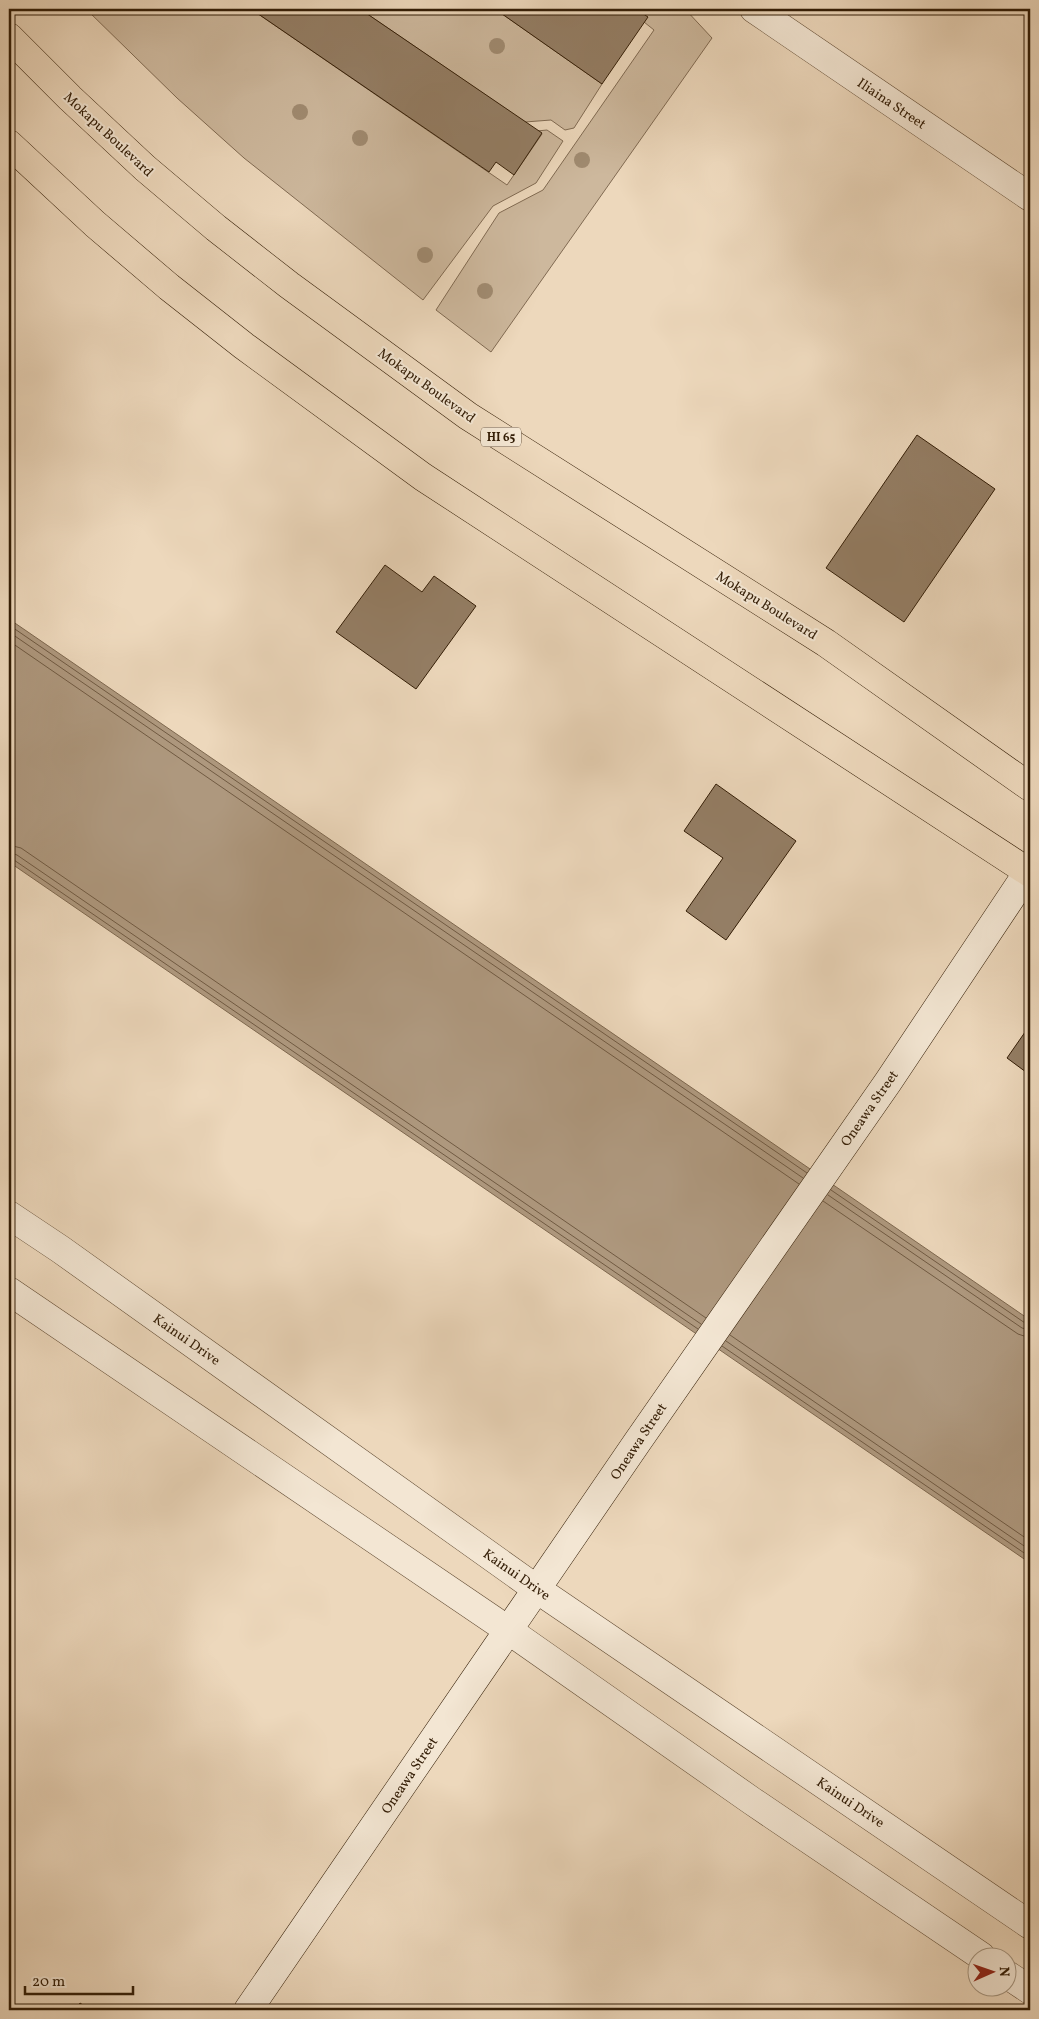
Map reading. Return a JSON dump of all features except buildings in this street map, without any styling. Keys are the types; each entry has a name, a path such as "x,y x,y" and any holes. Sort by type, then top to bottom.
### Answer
{"main road":[{"name":"Mokapu Boulevard","path":"9,38 145,168 216,228 468,416 826,643 1030,786"},
{"path":"9,144 96,224 169,287 244,346 423,477 1030,871"}],"street":[{"name":"Iliaina Street","path":"754,9 1030,197"},
{"name":"Oneawa Street","path":"248,2010 508,1630 538,1590 638,1441 888,1082 1030,871"},
{"name":"Kainui Drive","path":"9,1215 60,1249 538,1590 1030,1925"},
{"path":"9,1291 508,1630 752,1802 966,1946"},
{"path":"1016,1981 1030,1990"}],"shaded area":[{"path":"86,9 251,9 507,185 542,134 537,131 547,130 563,141 536,183 493,206 423,300 244,158 177,98"},
{"path":"360,9 495,9 602,84 574,128 565,130 551,120 525,122"},
{"path":"636,9 685,9 712,38 491,352 436,310 499,213 543,190 654,30 644,22 647,17"}],"water":[{"path":"9,619 1030,1320 1030,1563 9,862"}]}
